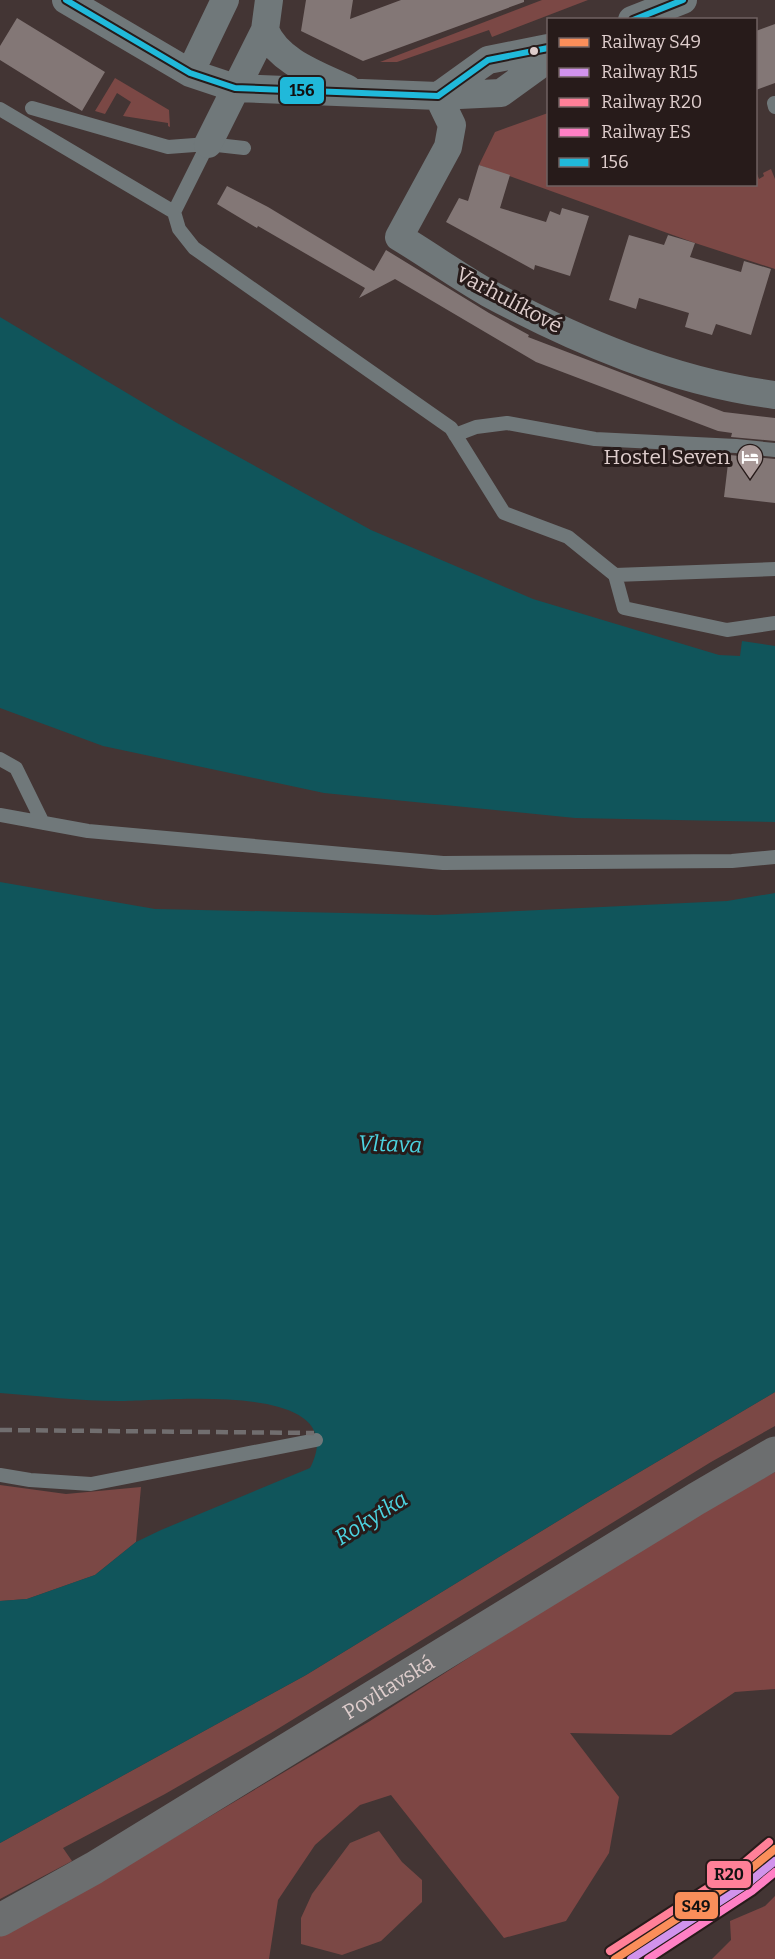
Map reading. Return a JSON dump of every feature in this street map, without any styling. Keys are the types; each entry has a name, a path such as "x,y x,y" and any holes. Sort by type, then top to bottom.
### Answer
{"main road":[{"name":"Povltavská","path":"0,1920 104,1862 686,1505 775,1453"}],"street":[{"path":"66,0 190,73 235,88 438,96 501,93 547,60"},
{"path":"190,73 225,0"},
{"path":"208,144 265,30 269,0"},
{"path":"637,18 683,0"},
{"path":"265,30 270,42 290,60 356,93"},
{"path":"438,96 488,60 547,48"},
{"name":"Varhulíkové","path":"438,96 452,125 448,147 399,237 488,292 595,345 678,374 775,395"}],"lane":[{"path":"32,108 168,147 208,144 244,148"},
{"path":"0,109 174,212"},
{"path":"208,144 174,212 179,229 194,248 451,428 504,513 568,537 615,575 624,608 727,630 775,623"},
{"path":"456,435 476,427 507,423 595,439 775,450"},
{"path":"615,575 775,569"},
{"path":"0,759 16,768 43,823"},
{"path":"0,815 88,831 443,863 732,861 775,857"},
{"path":"0,1475 30,1480 91,1484 316,1440"}],"shaded area":[{"path":"542,0 588,0 492,37 489,30 397,62 380,62"},
{"path":"115,78 169,110 170,127 168,123 123,116 131,102 117,93 105,114 95,111"},
{"path":"547,113 547,186 757,186 757,174 759,179 764,176 763,173 771,169 775,179 775,269 695,243 479,165 495,132"},
{"path":"775,1392 775,1426 711,1462 271,1733 165,1794 63,1848 72,1861 0,1899 0,1843 306,1675 589,1502"},
{"path":"775,1472 775,1689 735,1692 671,1735 570,1733 619,1797 609,1853 566,1921 504,1938 391,1795 360,1805 315,1845 278,1900 269,1959 0,1959 0,1933 61,1905 370,1721 671,1528"},
{"path":"0,1485 66,1494 141,1487 136,1542 95,1575 27,1599 0,1601"},
{"path":"379,1831 402,1862 422,1880 422,1902 381,1941 342,1955 301,1944 301,1918 312,1894 350,1843"},
{"path":"775,1896 775,1959 712,1959 731,1940 730,1921 765,1906"}],"water":[{"path":"0,317 177,423 371,530 533,599 719,655 740,656 742,641 775,646 775,822 575,818 324,793 103,746 0,708"},
{"path":"0,882 155,909 435,915 727,901 775,893 775,1392 589,1502 306,1675 0,1843 0,1601 27,1599 95,1575 136,1542 310,1468 317,1439 305,1420 281,1408 247,1401 173,1399 104,1401 0,1393"}],"building":[{"path":"306,0 353,0 350,19 401,0 524,0 524,2 363,61 301,31"},
{"path":"17,18 105,72 82,111 0,60 0,46"},
{"path":"775,24 775,83 757,90 757,31"},
{"path":"479,165 510,175 500,208 546,222 550,211 560,215 562,208 589,216 570,276 535,265 534,270 446,222 459,198 468,201"},
{"path":"227,186 268,207 374,271 386,250 529,335 528,337 724,412 775,418 775,441 731,437 732,433 718,431 536,362 395,279 359,298 365,288 217,204"},
{"path":"629,235 664,245 668,235 695,243 690,257 741,272 744,261 771,269 751,335 716,324 712,335 685,327 689,313 639,298 636,309 609,300"},
{"name":"Hostel Seven","path":"729,455 775,459 775,503 724,497"}],"railway":[{"path":"0,1430 314,1433"}],"rail line":[{"name":"R20","path":"610,1951 737,1869 769,1842"},
{"name":"S49","path":"615,1959 742,1876 775,1849"},
{"name":"R15","path":"631,1959 747,1884 775,1861"},
{"name":"ES","path":"648,1959 752,1891 775,1872"}],"transit line":[{"name":"156","path":"66,0 190,73 235,88 438,96 488,60 547,48"},
{"name":"156","path":"638,18 683,0"}],"place":[{"name":"Hostel Seven","path":"750,480"}],"water label":[{"name":"Vltava","path":"390,1144"},
{"name":"Rokytka","path":"371,1518"}]}
